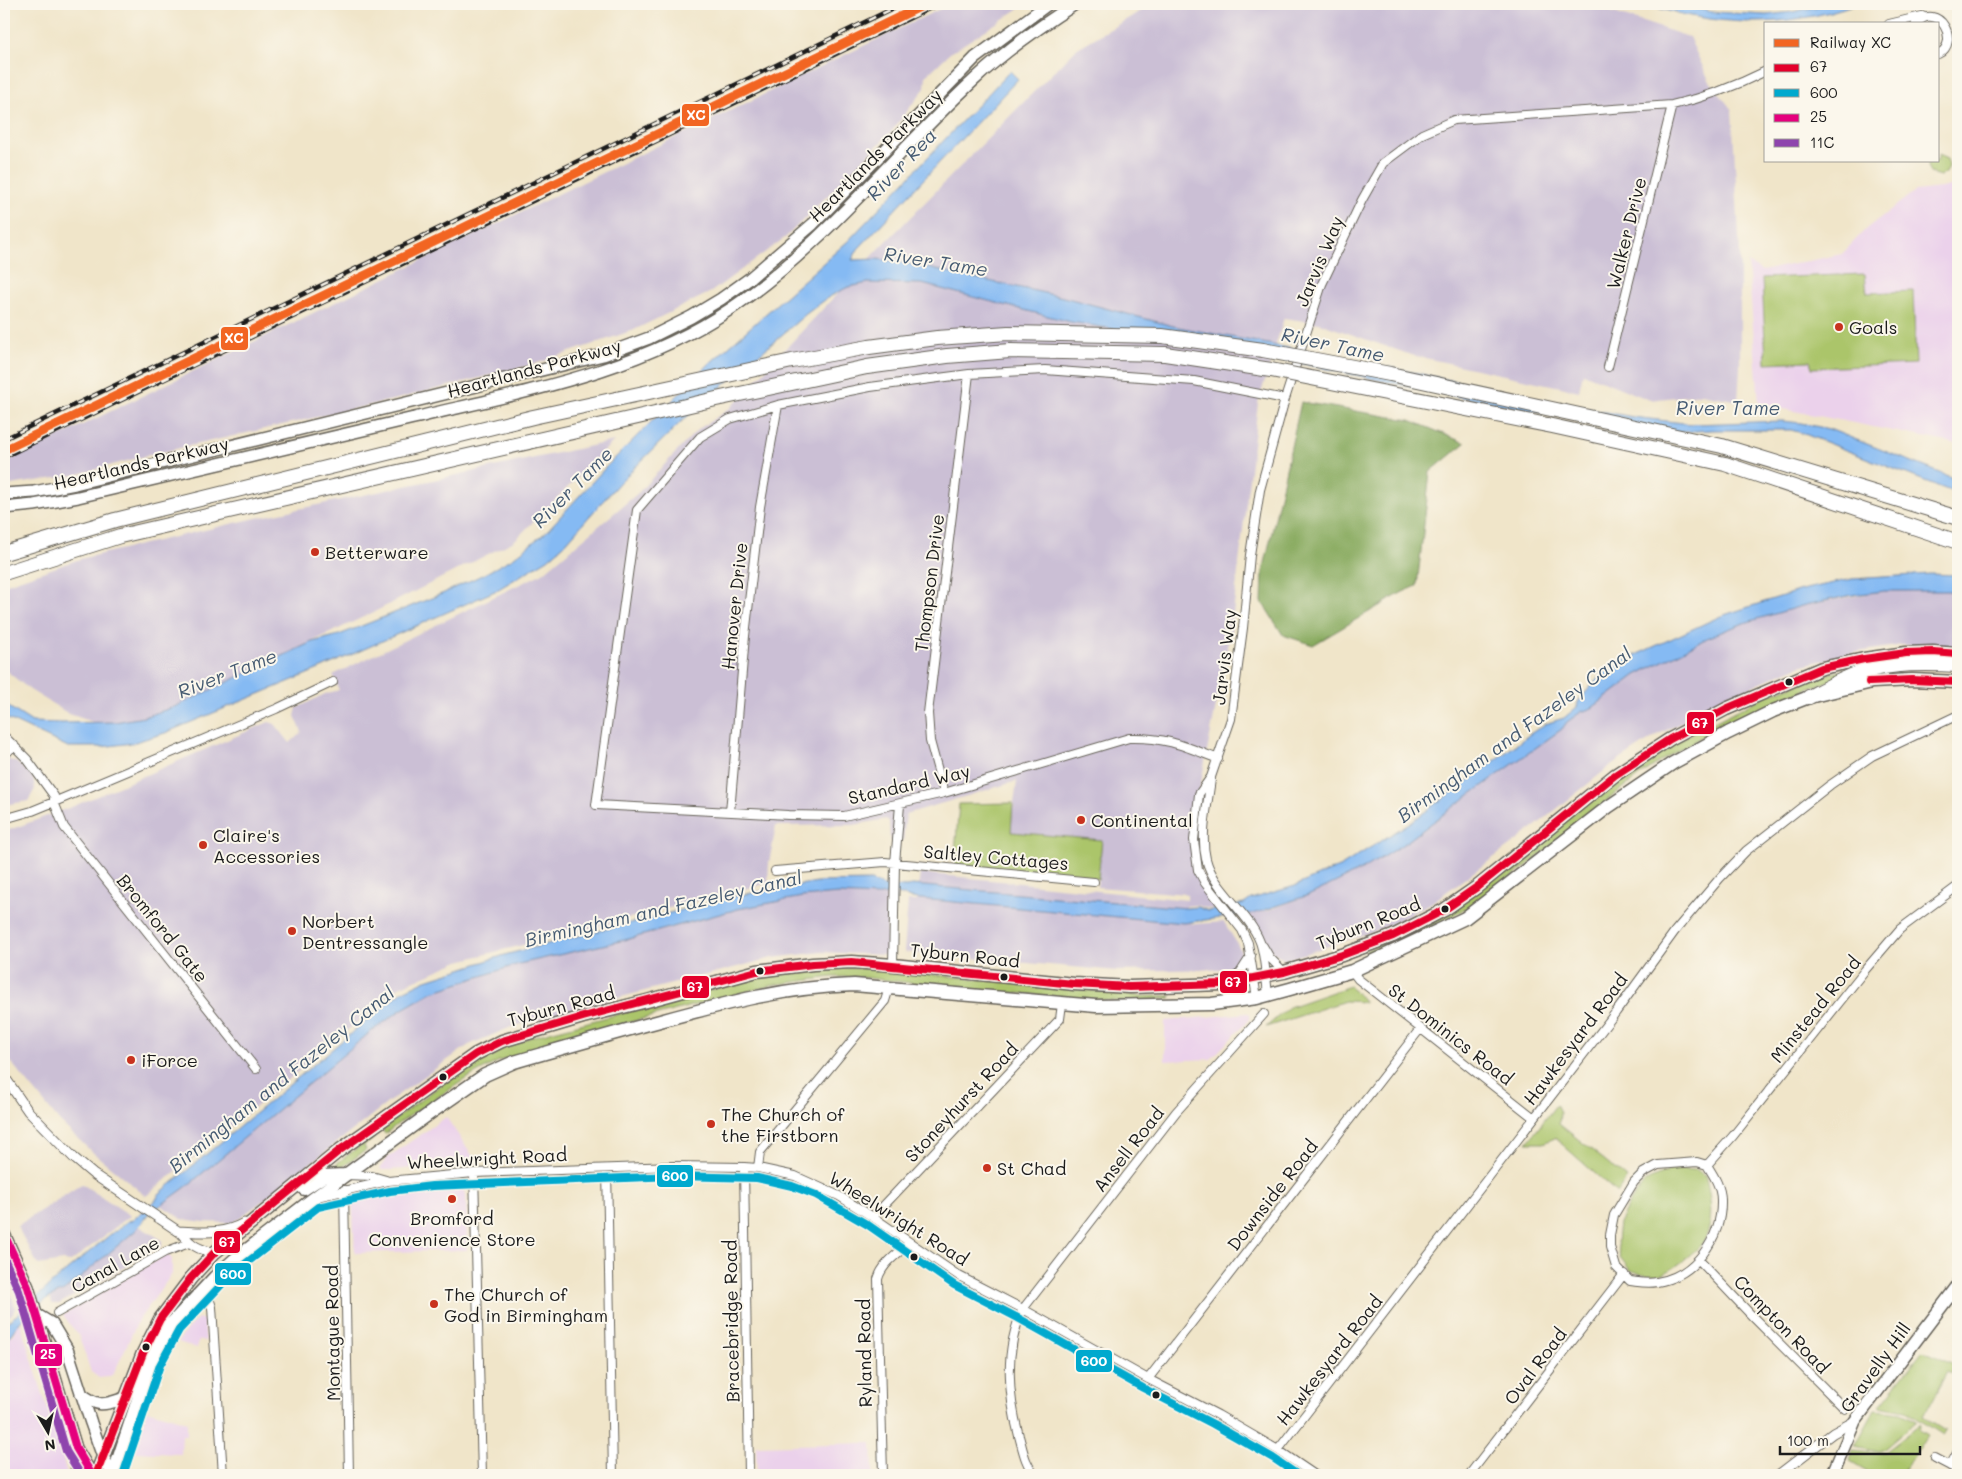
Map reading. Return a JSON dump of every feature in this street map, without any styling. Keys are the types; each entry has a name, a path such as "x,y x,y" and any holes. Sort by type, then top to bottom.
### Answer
{"highway":[{"path":"4,553 115,520 533,417 792,361 869,347 937,338 1008,333 1162,336 1263,350 1390,374 1722,446 1958,518"},
{"path":"4,573 120,536 716,399 868,367 947,356 1010,351 1165,354 1271,370 1542,424 1725,464 1958,542"},
{"name":"Tyburn Road","path":"96,1475 143,1353 160,1319 191,1278 214,1253 340,1150 476,1054 502,1041 583,1017 647,1002 757,971 822,963 852,962 894,965 1074,984 1130,987 1223,984 1284,972 1342,955 1393,936 1444,910 1477,887 1615,775 1670,739 1726,709 1822,668 1906,653 1933,652 1958,654"},
{"path":"1809,697 1860,673 1889,666 1919,663 1958,665"},
{"name":"Tyburn Road","path":"113,1475 151,1360 172,1324 201,1292 234,1260 344,1175 485,1075 514,1062 760,995 818,986 889,988 1096,1006 1212,1004 1263,996 1352,971 1441,931 1465,918 1608,807 1673,763 1773,711 1809,697 1872,682 1912,680 1958,682"},
{"path":"265,1211 289,1199 324,1176 344,1175"},
{"path":"214,1253 228,1253 281,1215 301,1208"}],"main road":[{"name":"Heartlands Parkway","path":"4,494 34,492 147,467 603,356 648,338 721,300 781,253 813,224 975,58 1048,4"},
{"name":"Heartlands Parkway","path":"4,508 34,506 78,497 446,410 568,380 611,367 653,351 694,331 762,286 824,232 981,74 1022,39 1074,4"},
{"path":"4,1234 20,1266 37,1315 76,1448 77,1475"},
{"name":"Gravelly Hill","path":"1832,1475 1855,1421 1958,1285"},
{"path":"37,1315 52,1324 67,1349 103,1457 113,1475"},
{"path":"81,1394 98,1404 105,1405 125,1398"},
{"path":"76,1448 92,1475"}],"street":[{"path":"1896,22 1922,16 1929,12 1941,12"},
{"path":"1918,22 1922,16"},
{"path":"1945,52 1956,40"},
{"name":"Jarvis Way","path":"1260,977 1250,956 1248,943 1242,930 1205,884 1198,870 1194,840 1199,794 1211,777 1231,719 1250,556 1260,490 1285,399 1322,284 1383,163 1422,134 1454,120 1672,106 1697,100 1764,72"},
{"name":"Walker Drive","path":"1608,367 1672,106"},
{"path":"778,405 870,387 969,374 1045,370 1194,381 1285,399"},
{"name":"Thompson Drive","path":"944,793 930,741 928,713 969,374"},
{"name":"Standard Way","path":"778,405 730,419 700,437 637,510 596,805 844,816 900,805 944,793 1129,738 1150,737 1172,741 1218,759"},
{"name":"Hanover Drive","path":"730,812 745,636 759,515 778,405"},
{"path":"4,819 54,802 276,709 334,682"},
{"name":"Hawkesyard Road","path":"1278,1450 1676,931 1720,878 1746,851 1830,785 1872,756 1958,716"},
{"name":"Bromford Gate","path":"4,736 39,774 54,796 54,802 64,827 256,1069"},
{"path":"4,756 14,745"},
{"name":"Jarvis Way","path":"1211,777 1205,828 1206,860 1213,875 1253,928 1261,942"},
{"path":"894,965 895,863 900,805"},
{"name":"Saltley Cottages","path":"775,871 895,863 1094,882"},
{"name":"Minstead Road","path":"1707,1165 1733,1136 1900,930 1958,886"},
{"path":"1261,942 1270,958 1284,972"},
{"path":"1261,942 1260,977 1263,996"},
{"path":"1223,984 1240,973 1250,956"},
{"name":"St Dominics Road","path":"1352,971 1358,979 1534,1118"},
{"path":"1260,977 1263,996"},
{"path":"758,1168 760,1152 886,1001 889,988"},
{"name":"Stoneyhurst Road","path":"873,1217 1060,1020 1062,1004"},
{"name":"Ansell Road","path":"1034,1475 1026,1462 1010,1396 1010,1348 1014,1327 1023,1309 1176,1112 1264,1014"},
{"name":"Downside Road","path":"1148,1379 1420,1029"},
{"path":"5,1078 28,1111 74,1158 93,1174 164,1223 179,1231 189,1243 199,1249 214,1253"},
{"path":"370,1156 368,1164 372,1176"},
{"path":"1697,1162 1707,1165 1718,1186 1721,1199 1715,1232 1699,1260 1684,1272 1657,1282 1630,1281 1616,1267 1610,1247 1610,1235 1614,1215 1634,1182 1643,1173 1658,1165 1697,1162"},
{"name":"Wheelwright Road","path":"314,1198 388,1180 474,1173 674,1166 758,1168 795,1176 820,1186 873,1217 959,1276 1218,1415 1278,1450 1315,1475"},
{"name":"Bracebridge Road","path":"744,1167 749,1475"},
{"path":"607,1169 613,1475"},
{"path":"474,1173 482,1475"},
{"name":"Wheelwright Road","path":"344,1175 372,1176 388,1180"},
{"name":"Montague Road","path":"344,1190 349,1475"},
{"path":"179,1231 222,1232 234,1228 265,1211"},
{"name":"Canal Lane","path":"57,1313 165,1252 189,1243"},
{"name":"Ryland Road","path":"882,1475 878,1279 885,1265 910,1243"},
{"path":"4,1260 20,1266"},
{"name":"Compton Road","path":"1699,1260 1845,1409"},
{"name":"Oval Road","path":"1470,1475 1624,1274"},
{"path":"201,1292 208,1295 212,1307 223,1475"},
{"path":"1778,1475 1833,1433 1855,1421"},
{"path":"1950,1466 1957,1453"},
{"path":"1935,1458 1958,1470"}],"shaded area":[{"path":"950,4 1026,4 950,53 926,76 925,88 891,132 786,237 711,292 634,330 535,364 397,399 149,455 75,475 4,486 4,463"},
{"path":"1153,4 1587,4 1689,37 1709,80 1732,110 1740,255 1740,368 1738,401 1702,394 1650,400 1583,373 1579,391 1411,355 1319,323 1284,318 1258,403 1231,631 1199,792 1193,840 1198,868 1223,906 1209,909 1196,905 1186,906 1184,922 1195,924 1224,922 1242,955 1237,966 1221,969 1117,971 904,952 908,901 917,901 920,873 1187,900 1187,894 1097,887 1101,840 1010,832 1017,781 906,814 903,840 890,841 889,821 886,819 853,825 776,826 769,863 768,883 459,961 399,987 146,1196 91,1151 60,1122 10,1061 4,1049 4,832 74,806 269,722 275,724 290,743 302,732 295,716 297,708 325,694 339,690 333,675 543,573 638,493 697,430 729,409 881,247 1076,49"},
{"path":"1958,184 1958,444 1759,404 1748,263 1762,271 1842,254 1867,228 1915,191"},
{"path":"614,441 514,541 376,611 177,706 144,717 115,722 93,722 69,714 30,690 4,669 4,585 80,559 252,519"},
{"path":"1884,591 1958,591 1958,647 1902,645 1858,652 1799,666 1761,682 1659,734 1609,767 1518,840 1431,903 1384,928 1285,960 1261,943 1244,915 1269,910 1312,894 1365,868 1423,830 1562,729 1567,722 1581,712 1592,708 1636,675 1676,653 1744,623 1805,605"},
{"path":"4,758 16,762 33,776 35,789 28,801 4,805"},
{"path":"838,894 895,895 887,897 887,955 821,952 772,958 511,1027 469,1045 395,1097 232,1223 182,1219 161,1205 186,1187 368,1034 401,1010 432,992 519,964 668,929 738,909 802,897"},
{"path":"1250,1014 1250,1019 1211,1059 1165,1061 1165,1021"},
{"path":"446,1117 477,1163 390,1170 382,1170 380,1168 387,1158"},
{"path":"82,1184 131,1216 71,1262 63,1261 38,1265 17,1226"},
{"path":"460,1185 466,1195 467,1250 355,1253 352,1194"},
{"path":"139,1226 162,1240 162,1246 59,1304 52,1304 50,1296 64,1291"},
{"path":"165,1255 172,1259 172,1274 138,1321 114,1373 109,1377 99,1378 91,1372 79,1336 63,1315"},
{"path":"4,1284 11,1294 15,1307 13,1313 4,1320"},
{"path":"198,1318 204,1320 206,1341 199,1340 197,1348 178,1342 188,1328"},
{"path":"20,1322 67,1475 4,1475 4,1343 13,1334"},
{"path":"147,1410 187,1422 187,1435 182,1435 181,1454 133,1452"},
{"path":"872,1443 873,1475 757,1475 756,1446"}],"green space":[{"path":"1940,156 1947,159 1949,166 1946,173 1940,176 1930,173 1927,166 1928,162 1940,162"},
{"name":"Goals","path":"1865,274 1867,293 1913,291 1916,364 1812,368 1810,361 1766,363 1762,278"},
{"path":"1301,402 1410,420 1465,443 1430,472 1417,586 1403,592 1313,645 1283,635 1262,602 1263,572"},
{"path":"1866,665 1867,667 1815,686 1737,719 1688,745 1639,776 1523,869 1475,903 1423,930 1369,953 1365,951 1423,925 1618,777 1667,746 1765,696 1822,675"},
{"path":"1013,803 1011,832 1102,840 1098,879 954,865 959,804"},
{"path":"832,967 888,970 1143,996 1171,996 1170,998 1126,1002 953,988 860,977 832,977 779,984 574,1037 499,1061 467,1078 385,1134 382,1129 454,1075 490,1052 531,1037 760,977"},
{"path":"1350,986 1365,1002 1345,1001 1266,1027 1289,1007"},
{"path":"1556,1105 1560,1113 1559,1124 1627,1178 1617,1193 1555,1138 1543,1143 1527,1143"},
{"path":"373,1136 374,1138 364,1146 366,1150 337,1171 330,1170 332,1167"},
{"path":"1673,1169 1697,1170 1705,1175 1711,1212 1705,1239 1700,1246 1673,1269 1657,1275 1630,1270 1620,1257 1617,1242 1619,1223 1630,1202 1646,1181"},
{"path":"1923,1351 1958,1367 1958,1371 1956,1370 1954,1374 1948,1371 1923,1417 1945,1431 1943,1435 1906,1411 1879,1406"},
{"path":"1875,1410 1901,1413 1917,1421 1884,1449 1879,1451 1855,1446"},
{"path":"1921,1424 1919,1430 1927,1435 1901,1475 1874,1475 1850,1461 1853,1450 1884,1453"}],"water":[{"path":"1644,4 1672,4 1713,12 1766,15 1792,12 1829,4 1855,4 1803,18 1750,22 1696,17"},
{"path":"1010,71 1018,79 858,249 852,260 877,259 900,262 1063,297 1173,326 1399,369 1552,402 1633,417 1692,424 1782,421 1801,423 1829,429 1958,480 1958,494 1791,430 1711,430 1669,433 1517,408 1233,349 1071,322 922,284 868,283 848,287 829,297 806,314 681,422 619,483 564,545 548,559 497,590 317,670 165,733 132,743 102,747 68,747 4,717 4,704 32,722 115,722 144,717 177,706 312,642 339,635 444,593 513,558 545,533 606,467 710,363 848,241"},
{"path":"1930,574 1958,575 1958,591 1884,591 1853,595 1805,605 1744,623 1711,636 1636,675 1592,708 1581,712 1567,722 1562,729 1405,843 1365,868 1312,894 1256,913 1184,923 910,898 893,894 876,896 838,894 802,897 738,909 629,939 519,964 432,992 401,1010 368,1034 186,1187 150,1213 135,1231 64,1291 35,1307 4,1343 4,1324 111,1234 128,1221 133,1220 156,1200 159,1194 380,1009 403,991 426,980 508,954 740,895 817,882 871,881 883,886 907,887 912,885 1186,908 1198,907 1208,911 1244,904 1251,899 1295,886 1341,866 1411,822 1530,734 1545,724 1564,718 1577,707 1578,702 1604,672 1616,664 1721,616 1801,590 1852,579"}],"waterway":[{"path":"6,6 14,4"}],"railway":[{"path":"4,439 902,4"},
{"path":"4,457 939,4"}],"rail line":[{"name":"XC","path":"4,450 926,4"}],"transit line":[{"name":"67","path":"96,1475 143,1353 160,1319 191,1278 214,1253 340,1150 476,1054 502,1041 583,1017 757,971 813,964 852,962 1074,984 1130,987 1223,984 1284,972 1342,955 1393,936 1444,910 1477,887 1615,775 1670,739 1726,709 1822,668 1906,653 1933,652 1958,654"},
{"name":"67","path":"1869,682 1912,680 1958,682"},
{"name":"600","path":"123,1475 160,1365 179,1330 222,1284 240,1268 318,1207 390,1191 432,1186 674,1176 757,1178 792,1186 816,1195 868,1225 954,1285 1213,1424 1273,1458 1298,1475"},
{"name":"25","path":"4,1234 28,1287 76,1448 92,1475"},
{"name":"11C","path":"4,1258 19,1291 66,1451 81,1475"}],"place":[{"name":"Goals","path":"1839,327"},
{"name":"Betterware","path":"315,552"},
{"name":"Continental","path":"1081,820"},
{"name":"Claire's Accessories","path":"203,845"},
{"name":"Norbert Dentressangle","path":"292,931"},
{"name":"iForce","path":"131,1060"},
{"name":"The Church of the Firstborn","path":"711,1124"},
{"name":"St Chad","path":"987,1168"},
{"name":"Bromford Convenience Store","path":"452,1199"},
{"name":"The Church of God in Birmingham","path":"434,1304"}],"water label":[{"name":"River Rea","path":"901,164"},
{"name":"River Tame","path":"936,261"},
{"name":"River Tame","path":"1333,344"},
{"name":"River Tame","path":"1728,407"},
{"name":"River Tame","path":"572,487"},
{"name":"River Tame","path":"227,673"},
{"name":"Birmingham and Fazeley Canal","path":"1514,734"},
{"name":"Birmingham and Fazeley Canal","path":"663,908"},
{"name":"Birmingham and Fazeley Canal","path":"281,1079"}]}
